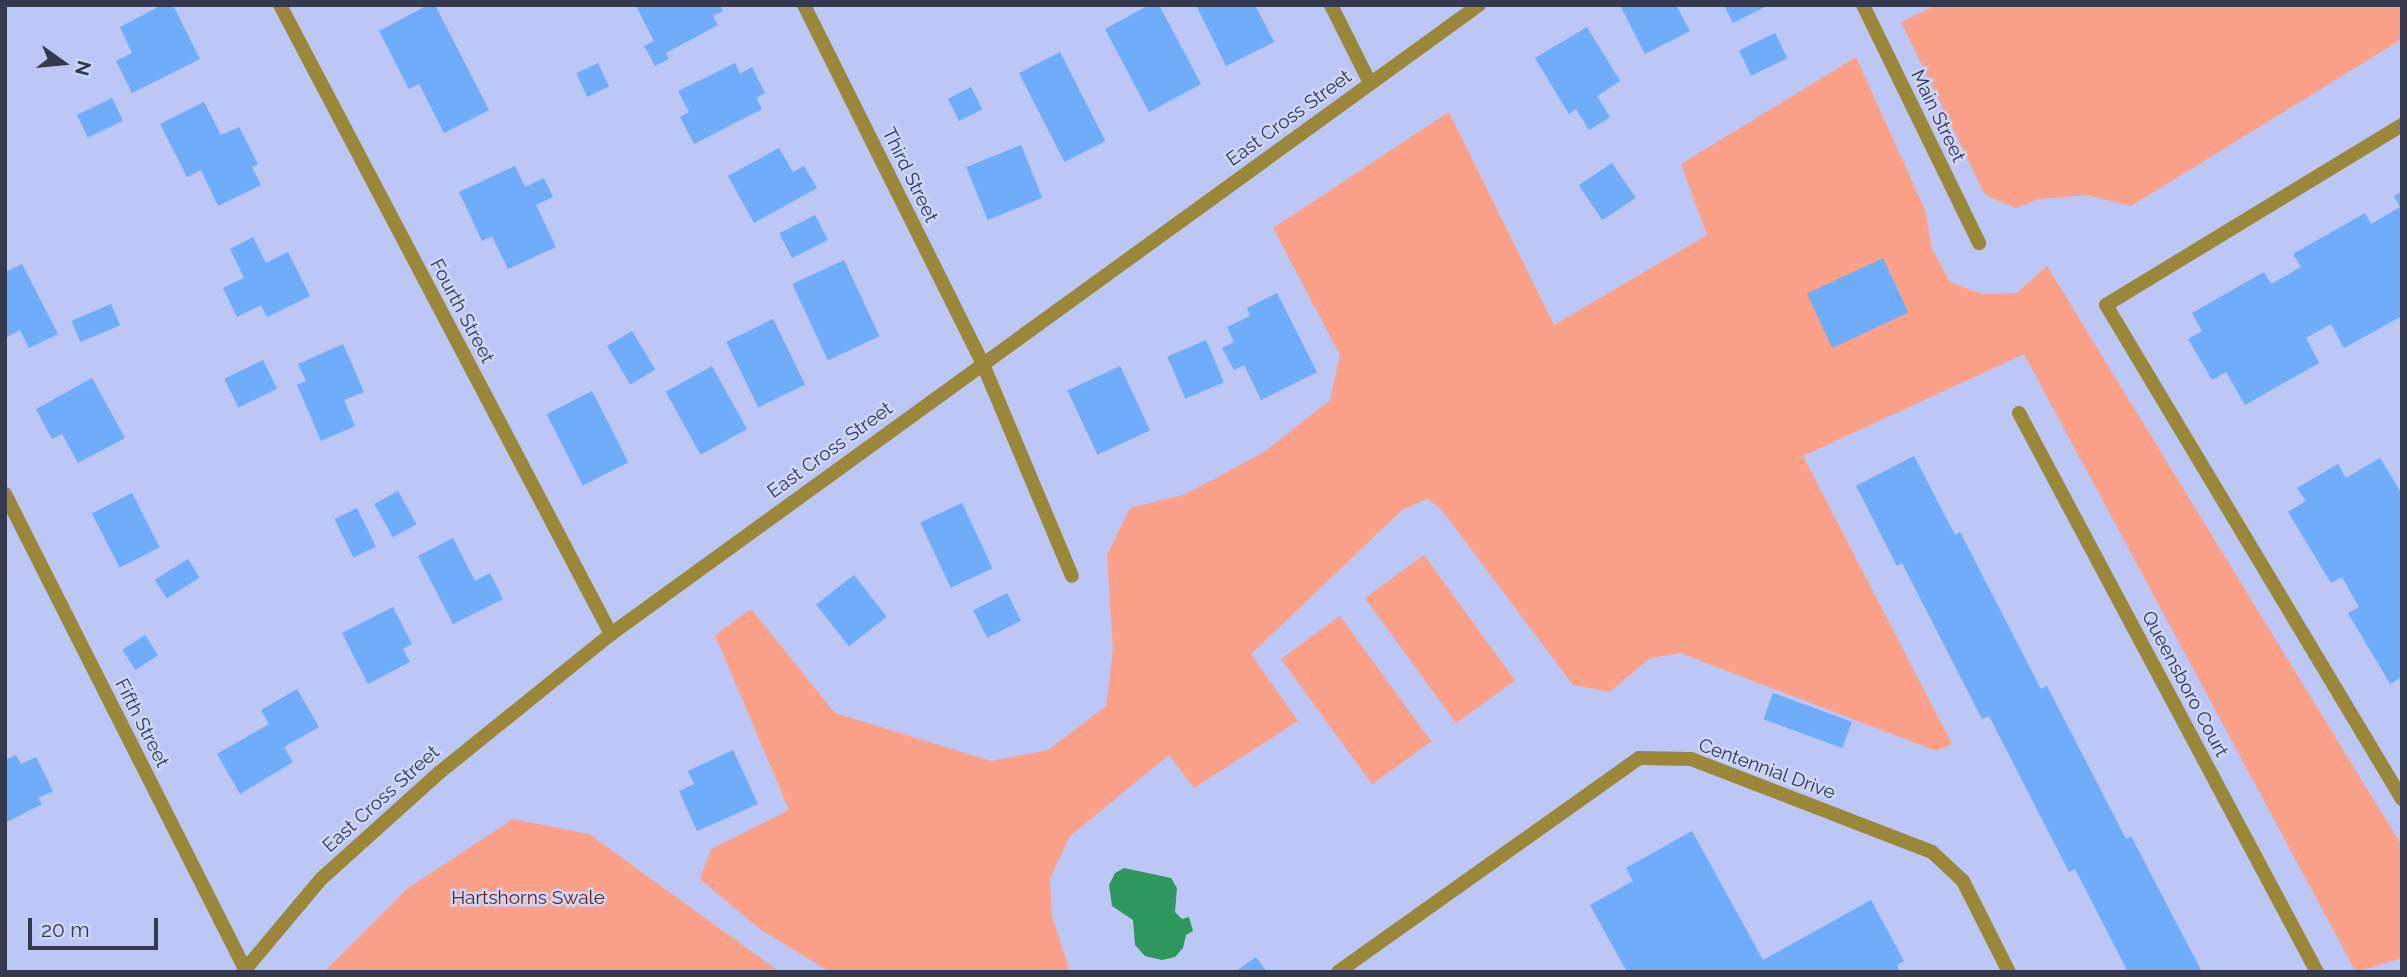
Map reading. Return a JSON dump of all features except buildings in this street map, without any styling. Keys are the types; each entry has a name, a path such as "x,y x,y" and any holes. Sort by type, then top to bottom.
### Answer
{"street":[{"name":"Fourth Street","path":"280,5 611,634"},
{"name":"Third Street","path":"804,5 982,362 1072,576"},
{"path":"1331,5 1370,83"},
{"name":"East Cross Street","path":"244,970 321,879 439,772 611,634 982,362 1479,5"},
{"name":"Main Street","path":"1863,5 1979,243"},
{"path":"2402,125 2106,305 2402,799"},
{"name":"Queensboro Court","path":"2019,414 2317,972"},
{"name":"Fifth Street","path":"5,494 244,970"},
{"name":"Centennial Drive","path":"1338,972 1639,758 1691,759 1932,852 1963,881 2009,972"}],"green space":[{"path":"1937,5 2402,5 2402,39 2131,206 2087,195 2039,199 2016,208 1985,195 1901,22"},
{"path":"1856,57 1925,210 1932,249 1950,282 1982,294 2017,293 2047,266 2402,846 2402,958 2356,972 2024,354 1803,456 1952,744 1936,751 1680,653 1650,658 1610,692 1573,685 1440,508 1427,499 1402,510 1251,654 1298,721 1194,788 1169,755 1070,836 1050,879 1052,916 1070,972 830,972 761,930 700,879 711,849 789,810 715,635 751,609 835,713 991,761 1048,750 1106,706 1113,650 1107,555 1130,508 1186,494 1264,452 1330,400 1340,355 1273,228 1449,112 1554,325 1707,235 1681,164"},
{"path":"1424,555 1515,680 1456,723 1365,598"},
{"path":"1340,616 1431,741 1372,784 1281,659"},
{"name":"Hartshorns Swale","path":"513,819 589,834 780,972 324,972 408,888"}],"shaded area":[{"path":"1124,868 1171,878 1177,888 1175,912 1182,919 1189,917 1193,931 1186,935 1183,948 1175,957 1162,960 1145,956 1135,945 1133,920 1112,906 1109,885 1115,873"}]}
